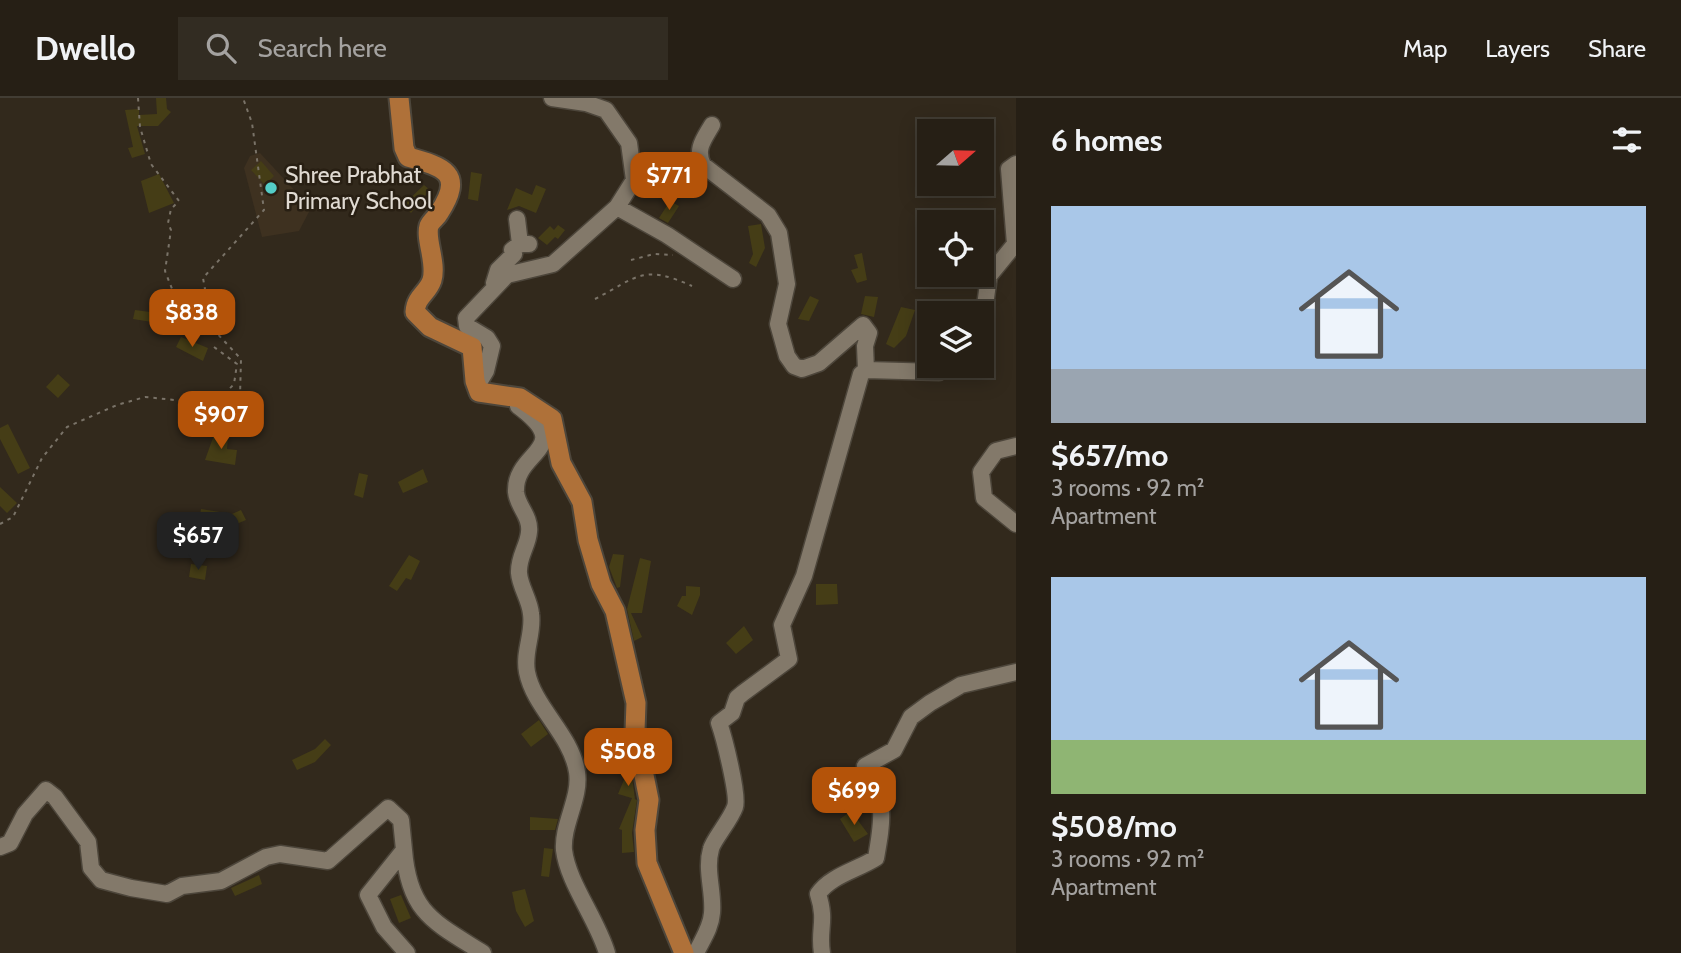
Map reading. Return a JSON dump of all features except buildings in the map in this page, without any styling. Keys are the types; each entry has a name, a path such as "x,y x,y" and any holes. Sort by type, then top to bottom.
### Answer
{"main road":[{"path":"399,98 404,148 408,157 444,167 450,174 451,187 440,212 429,226 432,283 416,301 415,312 430,327 472,347 479,392 520,398 552,419 561,463 582,502 588,540 601,584 615,611 636,703 636,742 649,800 645,830 646,863 680,935 684,953"}],"street":[{"path":"477,386 486,371 492,346 487,338 467,326 466,318 507,275 552,264 617,207 634,180 629,143 606,110 586,103 552,98"},
{"path":"712,125 698,155 703,164 768,215 779,233 787,284 778,311 778,324 791,363 802,369 819,363 866,325 869,333 865,346 866,370"},
{"path":"986,301 989,276 1015,244 1009,169 1016,164"},
{"path":"617,207 733,279"},
{"path":"493,289 498,270 524,244 517,219"},
{"path":"696,953 712,913 708,867 710,850 725,829 737,804 730,775 729,751 719,723 732,713 737,698 789,659 782,625 804,576 861,374 866,370 917,371"},
{"path":"504,396 532,417 542,429 545,439 541,450 521,472 516,489 517,500 526,513 529,532 521,551 519,572 531,613 527,671 533,689 570,750 577,771 564,845 566,860 601,934 607,953"},
{"path":"1016,446 996,451 981,472 984,498 1016,524"},
{"path":"822,953 820,938 825,927 818,894 825,883 855,871 876,858 883,818 882,803 877,786 865,766 894,750 911,717 930,703 961,685 1016,672"},
{"path":"0,848 10,843 25,814 46,790 55,797 88,842 91,869 101,880 167,894 182,886 221,881 267,857 280,854 328,862 388,808 401,821 410,886 428,919 483,953"},
{"path":"404,850 368,895 384,927 407,953"}],"path":[{"path":"138,98 140,127 151,164 179,201 171,209 168,223 171,230 164,271 176,299 172,311"},
{"path":"218,401 232,400 240,396 241,359 212,328 203,278 264,210 255,135 243,98"},
{"path":"631,260 654,254 676,255 686,248"},
{"path":"595,299 639,275 669,275 692,286"},
{"path":"0,524 13,517 42,458 67,427 117,405 145,397 214,404 218,401 234,384 237,364 215,347"}],"shaded area":[{"name":"Shree Prabhat Primary School","path":"260,153 311,208 299,231 262,237 244,168 250,156"}],"place":[{"name":"Shree Prabhat Primary School","path":"271,188"}]}
